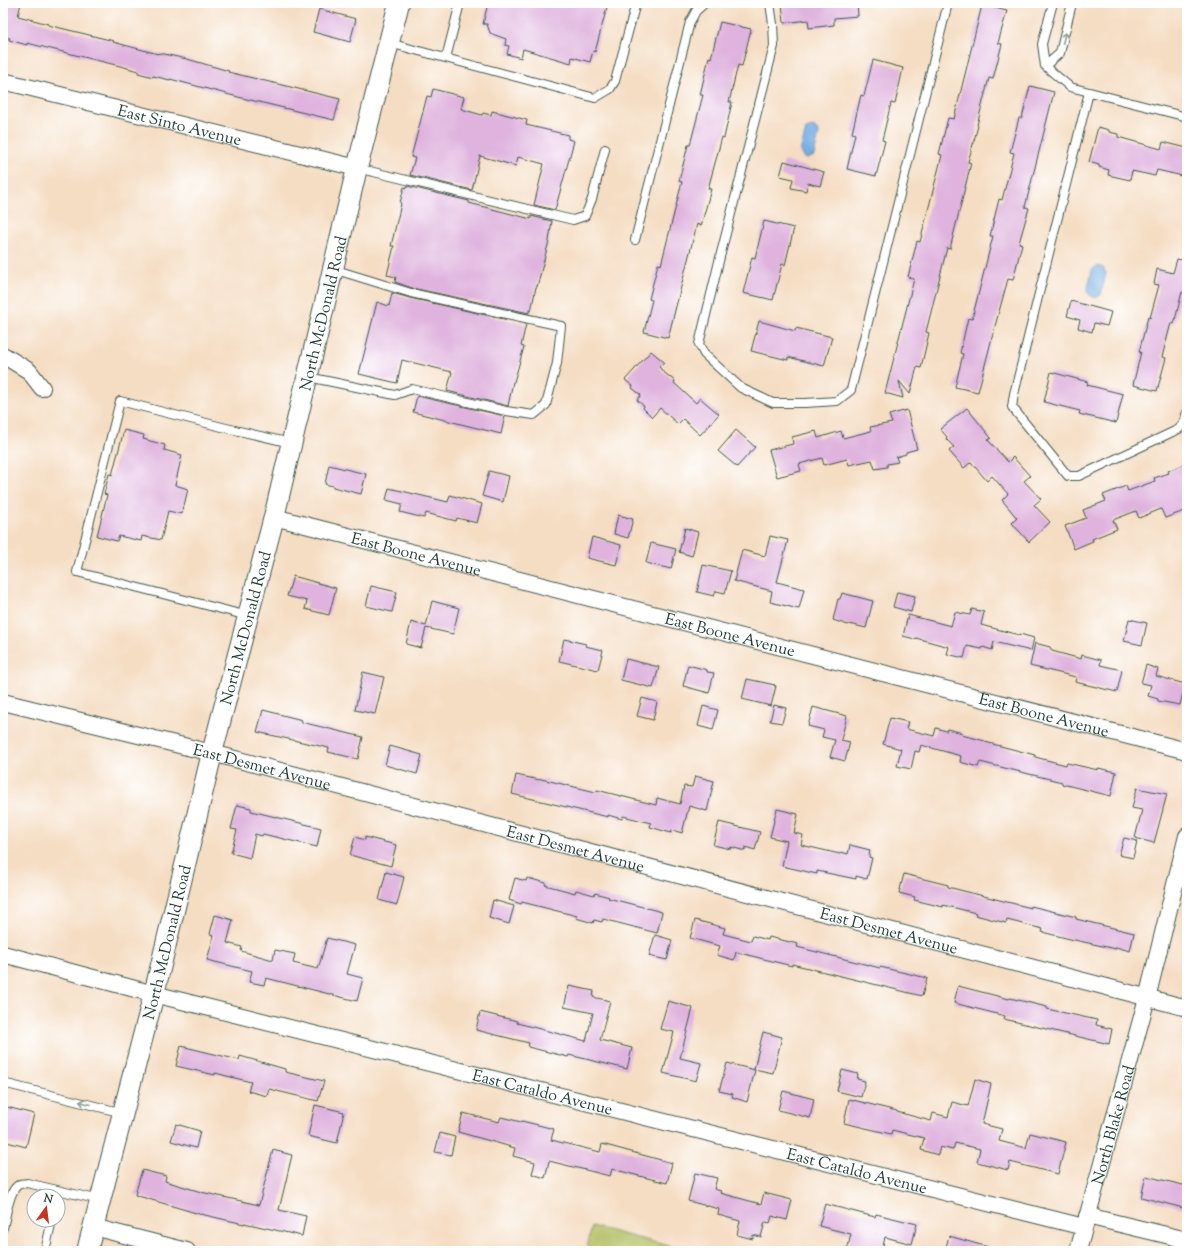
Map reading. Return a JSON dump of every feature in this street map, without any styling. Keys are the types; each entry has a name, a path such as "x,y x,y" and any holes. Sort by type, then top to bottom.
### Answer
{"street":[{"name":"North McDonald Road","path":"87,1251 154,994 212,753 274,517 357,168 399,3"},
{"name":"East Sinto Avenue","path":"3,81 357,168"},
{"path":"3,355 29,371 42,388"},
{"name":"East Boone Avenue","path":"274,517 1187,751"},
{"name":"East Desmet Avenue","path":"3,702 212,753 1147,998"},
{"name":"North Blake Road","path":"1078,1251 1147,998 1187,836"},
{"name":"East Cataldo Avenue","path":"3,954 154,994 1085,1221 1187,1240"},
{"path":"1147,998 1187,1008"},
{"path":"93,1227 187,1251"}],"lane":[{"path":"446,58 460,3"},
{"path":"389,43 595,98 610,89 615,81 636,3"},
{"path":"635,240 690,22 696,11 705,3"},
{"path":"770,3 774,46 730,215 699,344 704,354 741,388 773,403 805,403 837,401 851,390 948,3"},
{"path":"1052,3 1042,44 1045,66 1070,87 1187,117"},
{"path":"1045,66 1060,53 1072,3"},
{"path":"1090,92 1012,407 1068,476 1079,476 1179,430 1185,420 1187,410"},
{"path":"357,168 574,220 585,216 592,199 605,149"},
{"path":"308,377 395,395 412,389 506,411 534,415 546,405 557,363 561,326 411,293 333,269"},
{"path":"248,616 77,572 120,401 292,443"},
{"path":"3,1083 123,1113"},
{"path":"3,1228 11,1195 14,1189 20,1184 27,1183 42,1188"},
{"path":"66,1194 100,1200"},
{"path":"45,1251 50,1228"}],"green space":[{"path":"592,1226 688,1251 586,1251"}],"water":[{"path":"812,127 819,133 814,156 807,159 802,156 800,152 806,130"},
{"path":"1098,266 1103,268 1106,273 1101,295 1095,297 1087,292 1092,270"}],"building":[{"path":"3,3 21,3 18,16 48,25 114,41 113,42 158,54 187,59 229,71 228,72 340,99 334,120 170,79 153,77 124,67 9,40 10,38 3,37"},
{"path":"488,3 608,3 595,52 593,51 590,62 572,57 571,63 523,49 521,58 507,54 509,46 505,45 506,39 490,33 487,24 483,24"},
{"path":"782,3 857,3 858,16 834,18 834,25 809,28 808,20 784,23"},
{"path":"982,5 1007,11 998,43 1002,44 993,79 989,78 977,125 978,126 968,162 971,163 950,249 947,248 926,332 929,333 921,368 917,367 910,394 899,381 903,398 885,393 914,279 908,277 917,241 920,242 942,155 939,154 948,118 954,119"},
{"path":"319,9 356,19 350,42 313,32"},
{"path":"720,22 751,29 742,66 738,65 729,102 732,102 724,138 722,137 708,189 711,189 701,226 697,224 668,338 644,332 652,300 649,299 658,264 661,265 682,182 679,181 703,95 700,95 709,57 711,58"},
{"path":"873,60 903,68 895,104 891,103 882,140 885,141 876,176 847,169 855,134 852,133 861,95 864,96"},
{"path":"1030,86 1054,92 1025,207 1029,208 1019,243 1022,244 1013,280 1008,279 978,392 955,387 963,354 960,353 968,318 972,319 993,236 990,236 999,199 1002,200 1014,153 1010,152 1019,118 1022,118"},
{"path":"433,89 464,97 461,109 482,115 483,113 491,115 492,111 527,120 526,125 568,135 568,139 574,141 555,210 534,205 544,164 518,157 516,166 480,156 472,190 410,175 415,158 411,157 427,96 431,97"},
{"path":"1098,127 1118,134 1118,137 1161,149 1163,142 1187,148 1187,177 1157,170 1155,176 1132,171 1130,180 1108,175 1109,170 1089,162"},
{"path":"784,161 824,172 820,186 808,183 806,191 791,188 793,179 780,176"},
{"path":"407,186 469,201 469,203 531,219 531,216 552,221 549,241 531,311 529,310 529,313 412,288 395,282 396,277 387,275 394,246 391,246 400,203 404,187 407,188"},
{"path":"764,221 794,228 785,265 782,264 773,300 743,293 752,257 755,258"},
{"path":"1177,259 1187,261 1187,293 1182,292 1174,324 1171,323 1162,357 1166,358 1157,391 1133,385 1141,352 1139,352 1148,317 1150,318 1159,285 1154,284 1157,269 1173,273"},
{"path":"392,293 526,324 521,346 524,347 513,382 508,406 447,391 452,372 402,360 397,383 359,374 377,302 389,306"},
{"path":"1071,301 1111,312 1107,326 1094,323 1092,332 1078,328 1080,320 1067,316"},
{"path":"759,321 795,331 796,328 832,337 824,366 788,357 788,360 751,351"},
{"path":"651,351 664,362 659,367 675,381 674,383 696,403 700,398 719,414 700,435 683,419 678,424 660,408 652,417 643,408 644,406 637,400 641,395 625,380"},
{"path":"1051,372 1088,382 1087,385 1123,394 1116,423 1079,414 1080,411 1044,402"},
{"path":"417,396 505,416 501,434 413,412"},
{"path":"967,408 991,438 988,440 1008,462 1013,457 1030,476 1024,481 1041,499 1034,505 1050,522 1029,542 1012,523 1017,518 1002,500 1008,494 992,476 987,481 971,462 964,468 949,451 954,447 946,439 947,437 940,429"},
{"path":"907,410 917,449 896,457 898,462 887,464 887,467 875,469 872,460 849,465 847,459 824,465 822,458 799,464 801,471 777,477 769,450 793,444 792,437 816,431 818,438 841,431 843,438 871,431 870,427 892,423 889,415"},
{"path":"124,430 144,435 143,439 165,445 164,450 182,455 175,485 188,489 182,514 168,511 161,540 142,536 141,541 119,536 117,541 97,536 107,495 104,494 109,474 112,475"},
{"path":"736,430 755,447 737,467 718,451"},
{"path":"1187,463 1187,510 1165,518 1161,509 1139,518 1136,511 1113,520 1117,529 1092,539 1093,541 1074,549 1065,526 1086,518 1083,510 1106,501 1103,495 1126,486 1128,491 1155,481 1154,478 1169,473 1168,471"},
{"path":"329,465 366,474 361,494 325,484"},
{"path":"489,471 509,476 503,502 482,496"},
{"path":"389,488 448,502 450,495 482,504 477,523 457,518 456,521 426,513 424,518 400,512 402,504 386,500"},
{"path":"618,515 633,519 628,538 614,534"},
{"path":"685,528 698,532 692,556 679,552"},
{"path":"770,536 788,540 777,582 804,589 799,609 770,602 772,591 734,581 742,550 765,556"},
{"path":"592,537 621,545 616,565 587,558"},
{"path":"651,543 676,549 671,569 646,563"},
{"path":"703,565 731,571 725,593 716,591 714,596 697,592"},
{"path":"293,576 336,588 329,615 305,609 307,601 287,596"},
{"path":"371,586 397,592 392,612 366,606"},
{"path":"897,592 915,596 911,612 893,607"},
{"path":"842,593 873,601 866,628 848,625 833,620 838,599 840,599"},
{"path":"432,601 459,608 453,634 426,628 421,648 406,644 411,622 426,626"},
{"path":"972,609 984,612 981,625 1034,638 1031,651 994,642 992,650 983,647 982,649 967,646 964,658 947,654 949,647 903,636 908,615 951,626 955,612 970,615"},
{"path":"1129,619 1147,623 1142,645 1124,641"},
{"path":"564,639 603,650 598,670 559,661"},
{"path":"1035,643 1050,647 1052,651 1081,659 1082,655 1101,660 1100,665 1122,670 1117,692 1075,682 1076,677 1030,666"},
{"path":"626,659 659,667 653,688 621,680"},
{"path":"688,665 714,673 709,693 683,686"},
{"path":"1146,665 1158,669 1156,676 1185,684 1180,705 1158,701 1158,699 1148,696 1151,685 1141,683"},
{"path":"363,672 384,677 375,714 355,710"},
{"path":"747,679 776,686 771,706 742,699"},
{"path":"642,698 657,702 653,720 637,716"},
{"path":"774,705 786,708 782,723 770,721"},
{"path":"703,706 718,710 713,730 698,726"},
{"path":"813,707 847,716 841,740 850,742 845,761 830,757 835,740 822,737 824,730 808,726"},
{"path":"263,710 302,720 301,722 363,737 358,759 328,752 329,748 257,732"},
{"path":"890,718 908,722 906,729 934,736 936,728 946,731 947,729 963,733 962,735 985,742 1066,765 1067,763 1098,770 1098,768 1116,772 1111,796 1062,784 1062,782 980,762 978,767 960,762 961,756 921,745 919,752 915,751 911,769 897,766 901,749 883,744"},
{"path":"390,746 422,755 417,774 385,765"},
{"path":"516,775 541,779 596,792 597,790 656,805 657,798 680,804 684,786 692,787 695,776 714,781 707,811 689,806 682,833 672,830 671,833 650,827 651,823 623,816 622,819 608,815 608,817 512,794"},
{"path":"1137,788 1167,794 1154,843 1135,838 1142,810 1132,808"},
{"path":"237,805 251,808 251,811 321,828 317,847 263,834 262,836 255,834 250,858 231,853 237,830 231,829"},
{"path":"777,809 798,814 794,833 803,835 801,845 840,854 841,852 848,854 850,845 870,850 869,857 872,858 867,879 856,876 856,879 817,871 817,874 782,866 787,841 770,837"},
{"path":"719,822 760,832 755,850 745,847 745,851 731,847 731,849 713,845"},
{"path":"355,837 365,840 365,837 396,845 391,866 350,855"},
{"path":"1124,838 1137,841 1133,858 1119,855"},
{"path":"386,872 404,877 397,905 379,900"},
{"path":"904,874 948,885 948,887 1031,908 1031,906 1076,917 1076,919 1134,933 1130,951 1070,939 1042,932 1043,929 1007,920 1006,923 975,915 976,913 914,900 915,897 899,893"},
{"path":"515,878 526,881 527,878 546,883 545,885 575,893 576,890 594,895 595,893 609,897 608,898 662,912 657,933 603,919 602,922 594,920 593,923 576,918 577,916 509,900"},
{"path":"493,900 514,906 509,924 489,918"},
{"path":"215,915 233,920 227,943 242,947 241,951 273,960 275,950 295,954 293,963 318,969 327,938 355,945 347,974 363,978 357,1001 266,978 264,985 249,982 252,971 207,960 214,935 210,934"},
{"path":"695,920 725,928 723,934 751,941 753,936 768,940 769,937 798,944 797,947 927,978 922,996 792,964 792,966 736,952 734,960 717,955 720,946 690,938"},
{"path":"655,935 672,940 667,960 649,956"},
{"path":"569,986 594,991 593,997 610,1001 600,1040 632,1048 627,1069 528,1047 529,1043 476,1030 480,1012 586,1041 593,1013 564,1007"},
{"path":"958,986 1097,1020 1096,1025 1112,1029 1109,1044 1004,1019 1005,1016 954,1003"},
{"path":"668,1001 693,1008 680,1058 701,1063 696,1081 663,1073 674,1032 660,1029"},
{"path":"763,1032 782,1037 773,1073 754,1069"},
{"path":"181,1046 239,1060 240,1056 285,1069 285,1072 324,1081 318,1101 269,1089 267,1096 248,1091 251,1082 215,1073 215,1075 176,1066"},
{"path":"727,1063 755,1070 747,1102 732,1097 733,1094 719,1091"},
{"path":"842,1070 858,1074 857,1079 865,1081 861,1097 837,1091"},
{"path":"975,1079 991,1084 982,1124 1002,1129 999,1141 1026,1148 1030,1133 1066,1142 1058,1174 1010,1162 1008,1170 977,1162 980,1149 955,1143 953,1150 940,1147 938,1155 921,1150 924,1138 892,1130 891,1134 844,1123 849,1099 931,1121 933,1113 948,1117 952,1102 968,1106"},
{"path":"783,1091 814,1099 810,1118 778,1110"},
{"path":"315,1105 344,1112 337,1143 308,1136"},
{"path":"3,1106 34,1114 26,1147 3,1141"},
{"path":"463,1113 499,1122 501,1117 554,1129 551,1140 600,1152 602,1144 672,1163 667,1183 612,1169 610,1176 549,1161 545,1178 532,1174 535,1162 513,1156 515,1148 458,1132"},
{"path":"176,1124 200,1131 196,1148 171,1141"},
{"path":"440,1133 455,1137 451,1155 435,1152"},
{"path":"273,1150 292,1155 279,1210 306,1216 302,1236 196,1213 135,1195 142,1170 166,1176 165,1181 201,1192 259,1205"},
{"path":"695,1173 717,1178 714,1189 721,1191 720,1193 761,1204 764,1193 792,1200 787,1220 772,1216 770,1223 765,1222 761,1237 753,1235 753,1239 737,1235 740,1221 718,1215 719,1209 688,1201"},
{"path":"1146,1176 1187,1186 1187,1209 1141,1197"},
{"path":"825,1204 875,1217 876,1214 917,1224 912,1244 885,1237 882,1251 847,1251 851,1234 819,1226"},
{"path":"949,1236 988,1247 988,1251 945,1251"}]}
